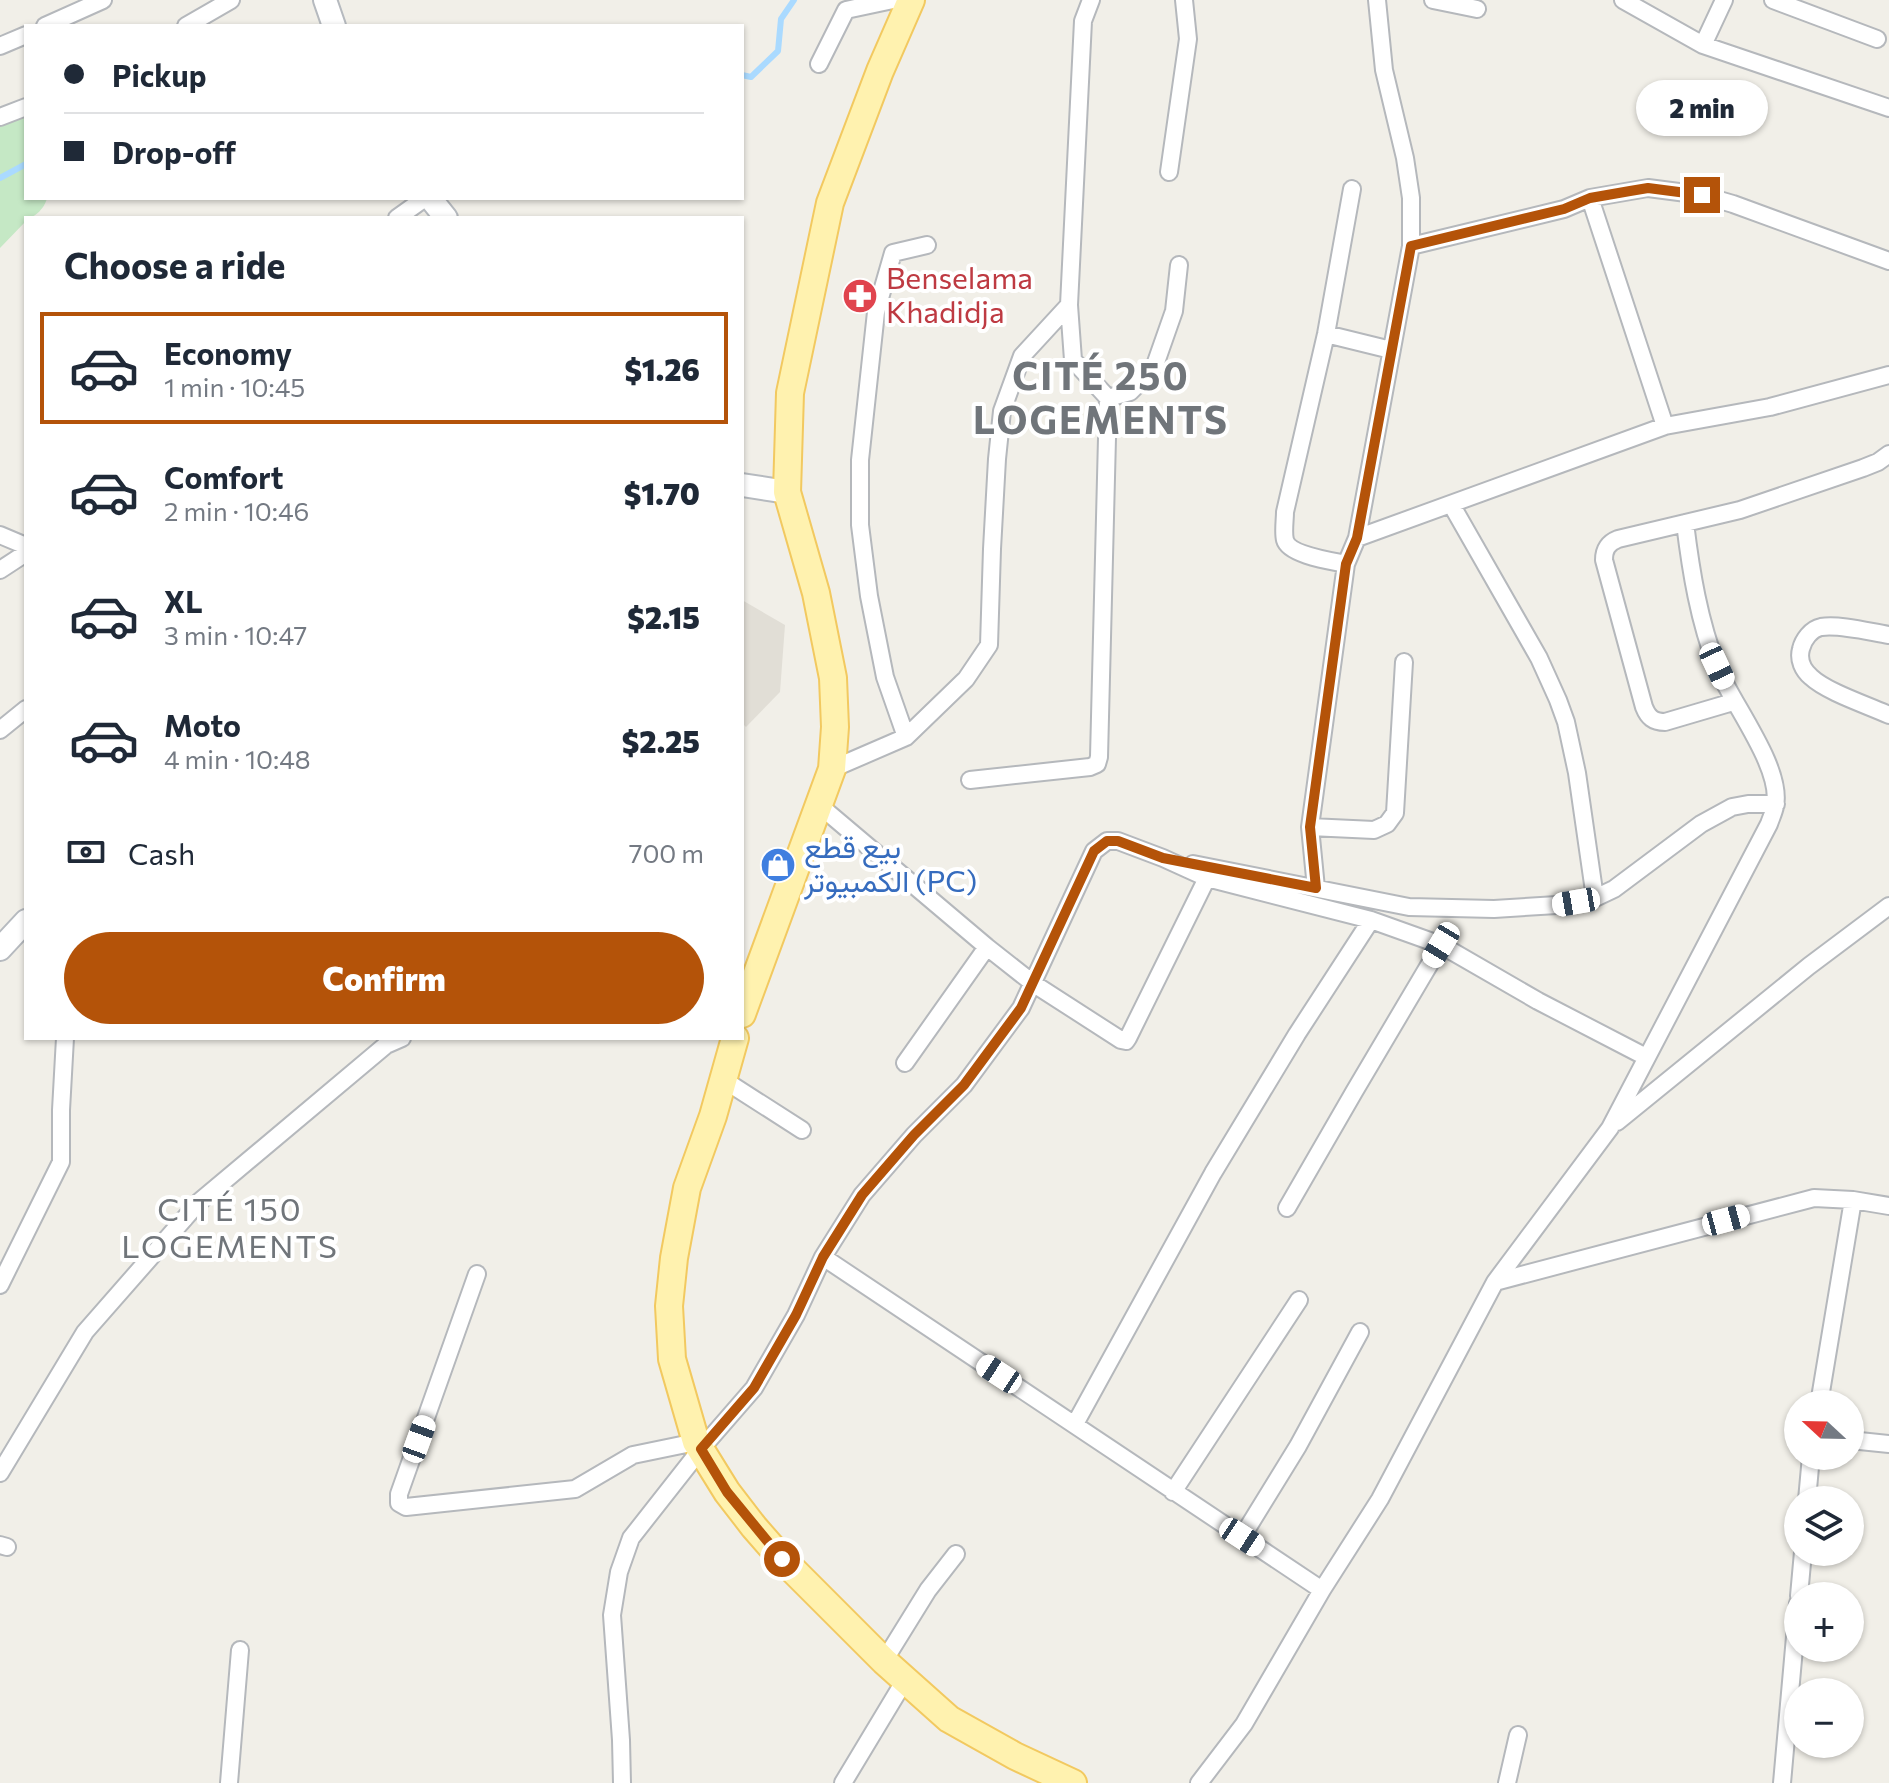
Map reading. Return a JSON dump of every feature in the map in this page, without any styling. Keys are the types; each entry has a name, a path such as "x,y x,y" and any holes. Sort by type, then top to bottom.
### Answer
{"main road":[{"path":"325,0 333,24"},
{"path":"744,1009 832,769 835,727 833,678 816,593 787,492 790,393 830,203 880,71 911,0"},
{"path":"429,200 444,216"},
{"path":"744,485 787,492"},
{"path":"0,949 24,923"},
{"path":"734,1040 687,1188 669,1306 672,1359 698,1446 727,1492 773,1549 905,1680 949,1719 1015,1756 1073,1783"}],"street":[{"path":"49,24 103,0"},
{"path":"189,24 231,0"},
{"path":"819,64 846,10 893,0"},
{"path":"970,780 1090,767 1097,764 1099,757 1108,398 1073,360 1069,305 1083,21 1091,0"},
{"path":"1169,172 1188,39 1184,0"},
{"path":"1316,888 1310,827 1346,564 1357,538 1411,246 1411,198 1384,70 1377,0"},
{"path":"1433,0 1477,9"},
{"path":"1623,0 1703,45 1889,108"},
{"path":"1703,45 1724,0"},
{"path":"1773,0 1877,39"},
{"path":"0,46 24,36"},
{"path":"0,117 24,108"},
{"path":"1411,246 1564,209 1590,198 1648,188 1702,195 1889,261"},
{"path":"1346,564 1290,547 1285,540 1285,512 1326,334 1352,189"},
{"path":"1590,198 1665,426"},
{"path":"400,216 424,200"},
{"path":"906,737 885,677 869,596 860,525 860,460 876,312 893,253 927,245"},
{"path":"1108,398 1130,392 1154,368 1174,311 1179,265"},
{"path":"832,769 906,737 966,679 989,645 1002,411 1022,356 1069,305"},
{"path":"1326,334 1391,350"},
{"path":"1357,538 1665,426 1770,407 1889,375"},
{"path":"1733,702 1665,722 1649,717 1604,560 1606,549 1613,541 1740,510 1871,465 1889,454"},
{"path":"1451,504 1539,658 1558,700 1577,773 1595,898"},
{"path":"1199,1783 1244,1724 1322,1590 1380,1499 1495,1282 1610,1128 1759,845 1776,804 1768,761 1733,702 1717,666 1697,604 1685,523"},
{"path":"0,535 24,545"},
{"path":"0,570 24,554"},
{"path":"1889,635 1821,627 1804,641 1800,655 1803,668 1824,686 1889,715"},
{"path":"1310,827 1374,830 1387,824 1395,813 1404,662"},
{"path":"0,730 24,711"},
{"path":"1163,858 1409,907 1494,909 1557,905 1595,898 1614,889 1701,824 1732,807 1776,804"},
{"path":"819,805 1034,984 1126,1041 1207,878"},
{"path":"622,1783 612,1615 619,1572 631,1538 698,1446 754,1388 796,1315 823,1257 862,1195 914,1135 964,1085 1021,1008 1094,851 1107,841 1118,841 1207,878 1371,920 1441,945 1538,1001 1646,1057"},
{"path":"1610,1128 1809,966 1889,906"},
{"path":"1075,1424 1213,1173 1371,920"},
{"path":"1287,1208 1441,945"},
{"path":"905,1063 987,947"},
{"path":"0,1285 61,1162 65,1040"},
{"path":"0,1473 85,1332 199,1202 386,1045 397,1040"},
{"path":"724,1080 802,1130"},
{"path":"1495,1282 1814,1198 1889,1206"},
{"path":"1821,1390 1853,1200"},
{"path":"823,1257 1322,1590"},
{"path":"477,1274 399,1494 399,1503 406,1507 575,1489 633,1455 698,1446"},
{"path":"1173,1492 1299,1300"},
{"path":"1242,1537 1298,1446 1360,1332"},
{"path":"1864,1441 1889,1444"},
{"path":"884,1661 928,1590 956,1554"},
{"path":"229,1783 240,1650"},
{"path":"1782,1783 1793,1662"},
{"path":"843,1783 905,1680"},
{"path":"1507,1783 1518,1735"}],"shaded area":[{"path":"744,601 785,625 780,692 746,727"}],"green space":[{"path":"18,101 24,104 24,200 46,200 40,211 33,216 24,216 24,223 0,248 0,110"}],"waterway":[{"path":"744,75 751,77 778,51 781,19 794,0"},
{"path":"0,178 24,165"}],"place":[{"name":"Benselama Khadidja","path":"860,296"},
{"name":"بيع قطع الكمبيوتر (PC)","path":"778,865"}],"district":[{"name":"CITÉ 250 LOGEMENTS","path":"1101,399"},
{"name":"CITÉ 150 LOGEMENTS","path":"230,1228"}],"route":[{"path":"782,1559 727,1492 701,1449 754,1388 796,1315 823,1257 862,1195 914,1135 964,1085 1021,1008 1094,851 1107,841 1118,841 1163,858 1316,888 1310,827 1346,564 1357,538 1411,246 1564,209 1590,198 1648,188 1702,195"}]}
